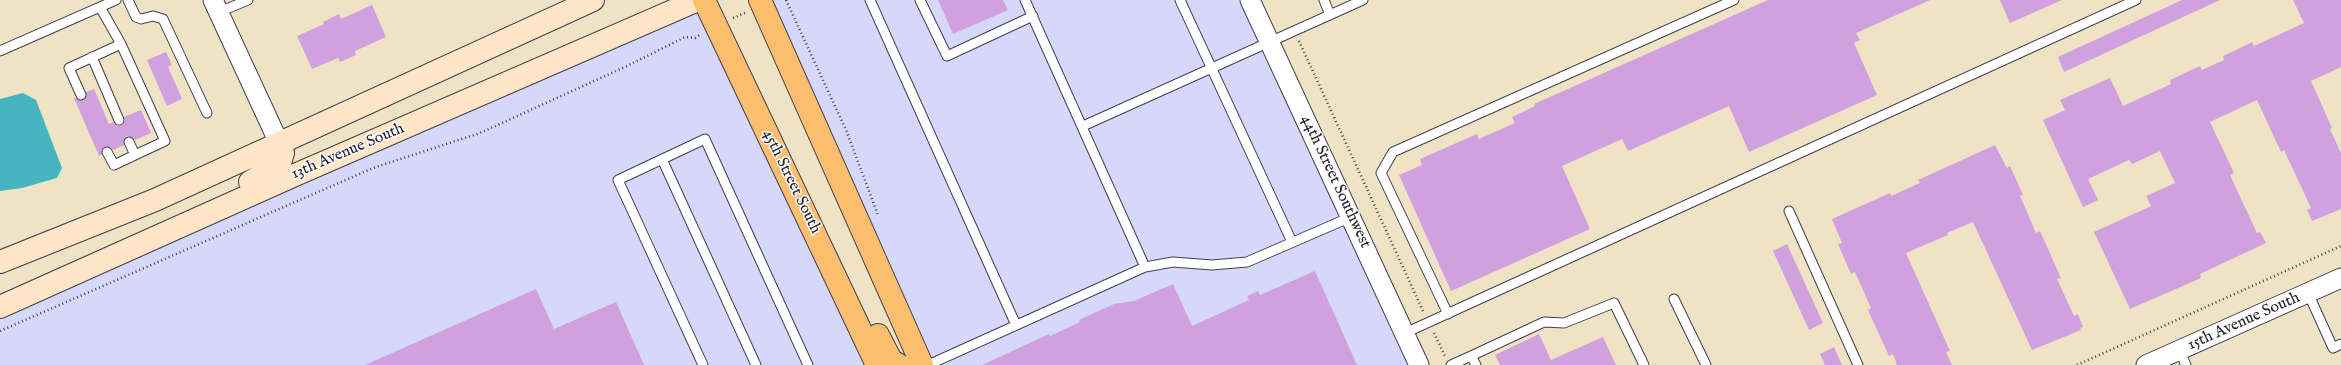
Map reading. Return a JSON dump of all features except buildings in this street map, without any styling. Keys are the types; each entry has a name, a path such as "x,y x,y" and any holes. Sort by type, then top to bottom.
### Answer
{"main road":[{"path":"0,262 155,200 593,0"},
{"name":"13th Avenue South","path":"0,307 295,174 698,0"},
{"name":"45th Street South","path":"704,0 877,365"},
{"path":"760,0 922,365"},
{"path":"109,258 134,237 266,174 280,163 283,153 279,143"},
{"path":"789,178 836,248 882,345 891,360 899,365"}],"street":[{"name":"44th Street Southwest","path":"1250,0 1419,365"},
{"path":"216,6 279,143"},
{"name":"15th Avenue South","path":"2146,365 2183,358 2308,293 2341,278"}],"lane":[{"path":"0,51 116,0"},
{"path":"128,0 136,17 140,19 153,16 163,20 207,113"},
{"path":"216,6 248,0"},
{"path":"870,0 1016,325"},
{"path":"920,0 947,56 1033,16"},
{"path":"1025,0 1145,267"},
{"path":"1180,0 1292,242"},
{"path":"1324,0 1330,15"},
{"path":"1082,126 1363,0"},
{"path":"1448,314 1381,173 1394,152 1734,0"},
{"path":"1405,333 2136,0"},
{"path":"100,7 120,44 165,141 114,164 108,152"},
{"path":"81,95 69,68 120,44"},
{"path":"92,57 119,120"},
{"path":"703,365 618,180 705,139 808,365"},
{"path":"129,142 135,155"},
{"path":"662,159 756,365"},
{"path":"1789,211 1858,365"},
{"path":"928,365 1145,267 1173,262 1212,266 1235,265 1247,262 1351,217"},
{"path":"2308,293 2333,348 2341,344"},
{"path":"1674,299 1706,365"},
{"path":"1449,361 1471,356 1544,322 1564,323 1614,303 1644,365"},
{"path":"1471,356 1476,365"}],"path":[{"path":"786,0 846,130 878,216"},
{"path":"1294,31 1428,322 1449,361"},
{"path":"0,331 373,168 480,133 627,66 685,37 695,38"},
{"path":"2077,365 2341,246"}],"shaded area":[{"path":"766,0 1241,0 1410,365 933,365"},
{"path":"698,6 866,365 0,365 0,317"}],"water":[{"path":"23,93 36,100 62,168 57,178 22,188 0,191 0,99"}]}
